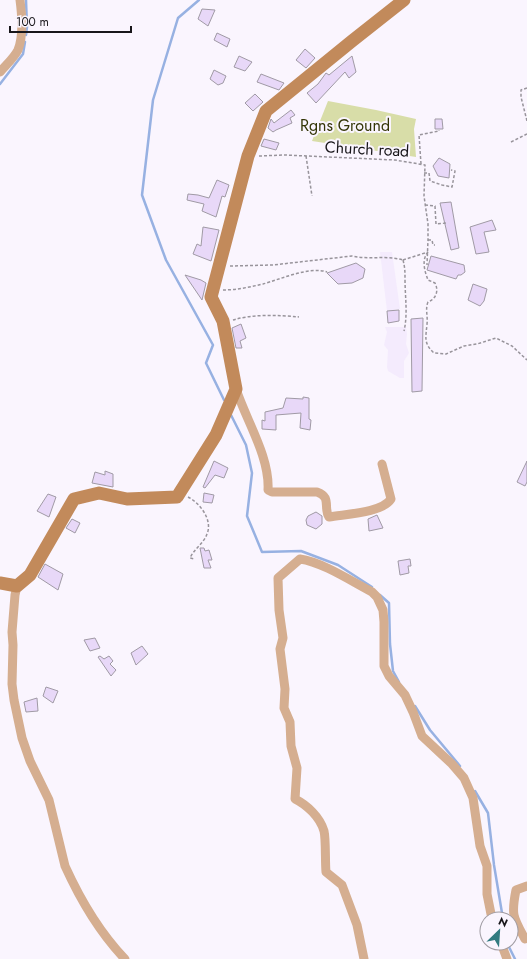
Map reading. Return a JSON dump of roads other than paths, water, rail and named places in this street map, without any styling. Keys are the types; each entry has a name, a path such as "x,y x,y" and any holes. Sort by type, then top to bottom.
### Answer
{"street":[{"path":"0,72 18,50 21,38 22,16 20,0"},
{"path":"382,464 390,499 389,502 378,509 330,517 327,514 327,503 325,497 321,494 316,492 272,492 268,490 265,466 258,442 242,407 236,389 224,324 211,297 247,157 266,111 352,40 404,0"},
{"path":"125,959 94,919 78,893 67,870 49,800 30,761 22,738 12,684 12,632 14,601 17,586 30,575 74,499 100,493 127,499 177,496 216,435 236,389"},
{"path":"364,959 357,925 342,885 326,872 324,831 316,816 306,804 295,799 296,768 291,746 290,722 284,708 285,689 280,649 283,638 279,610 278,578 300,559 310,560 372,592 377,597 383,610 384,666 389,676 405,695 422,736 452,764 464,778 473,798 480,846 487,866 487,894 490,911"},
{"path":"0,583 17,586"},
{"path":"526,939 514,918 513,904 516,890 527,886"}],"waterway":[{"path":"26,0 26,35"},
{"path":"199,0 178,18 153,100 142,195 166,260 213,345 206,363 224,400"},
{"path":"0,84 23,54 25,42"},
{"path":"231,415 246,445 252,473 247,516 262,552 301,551 338,565 372,587"},
{"path":"380,595 389,603 390,644 393,671 399,682"},
{"path":"415,706 430,730 460,766"},
{"path":"475,791 488,813 494,865 502,911"},
{"path":"511,951 515,959"}],"park label":[{"name":"Rgns Ground","path":"345,125"}]}
